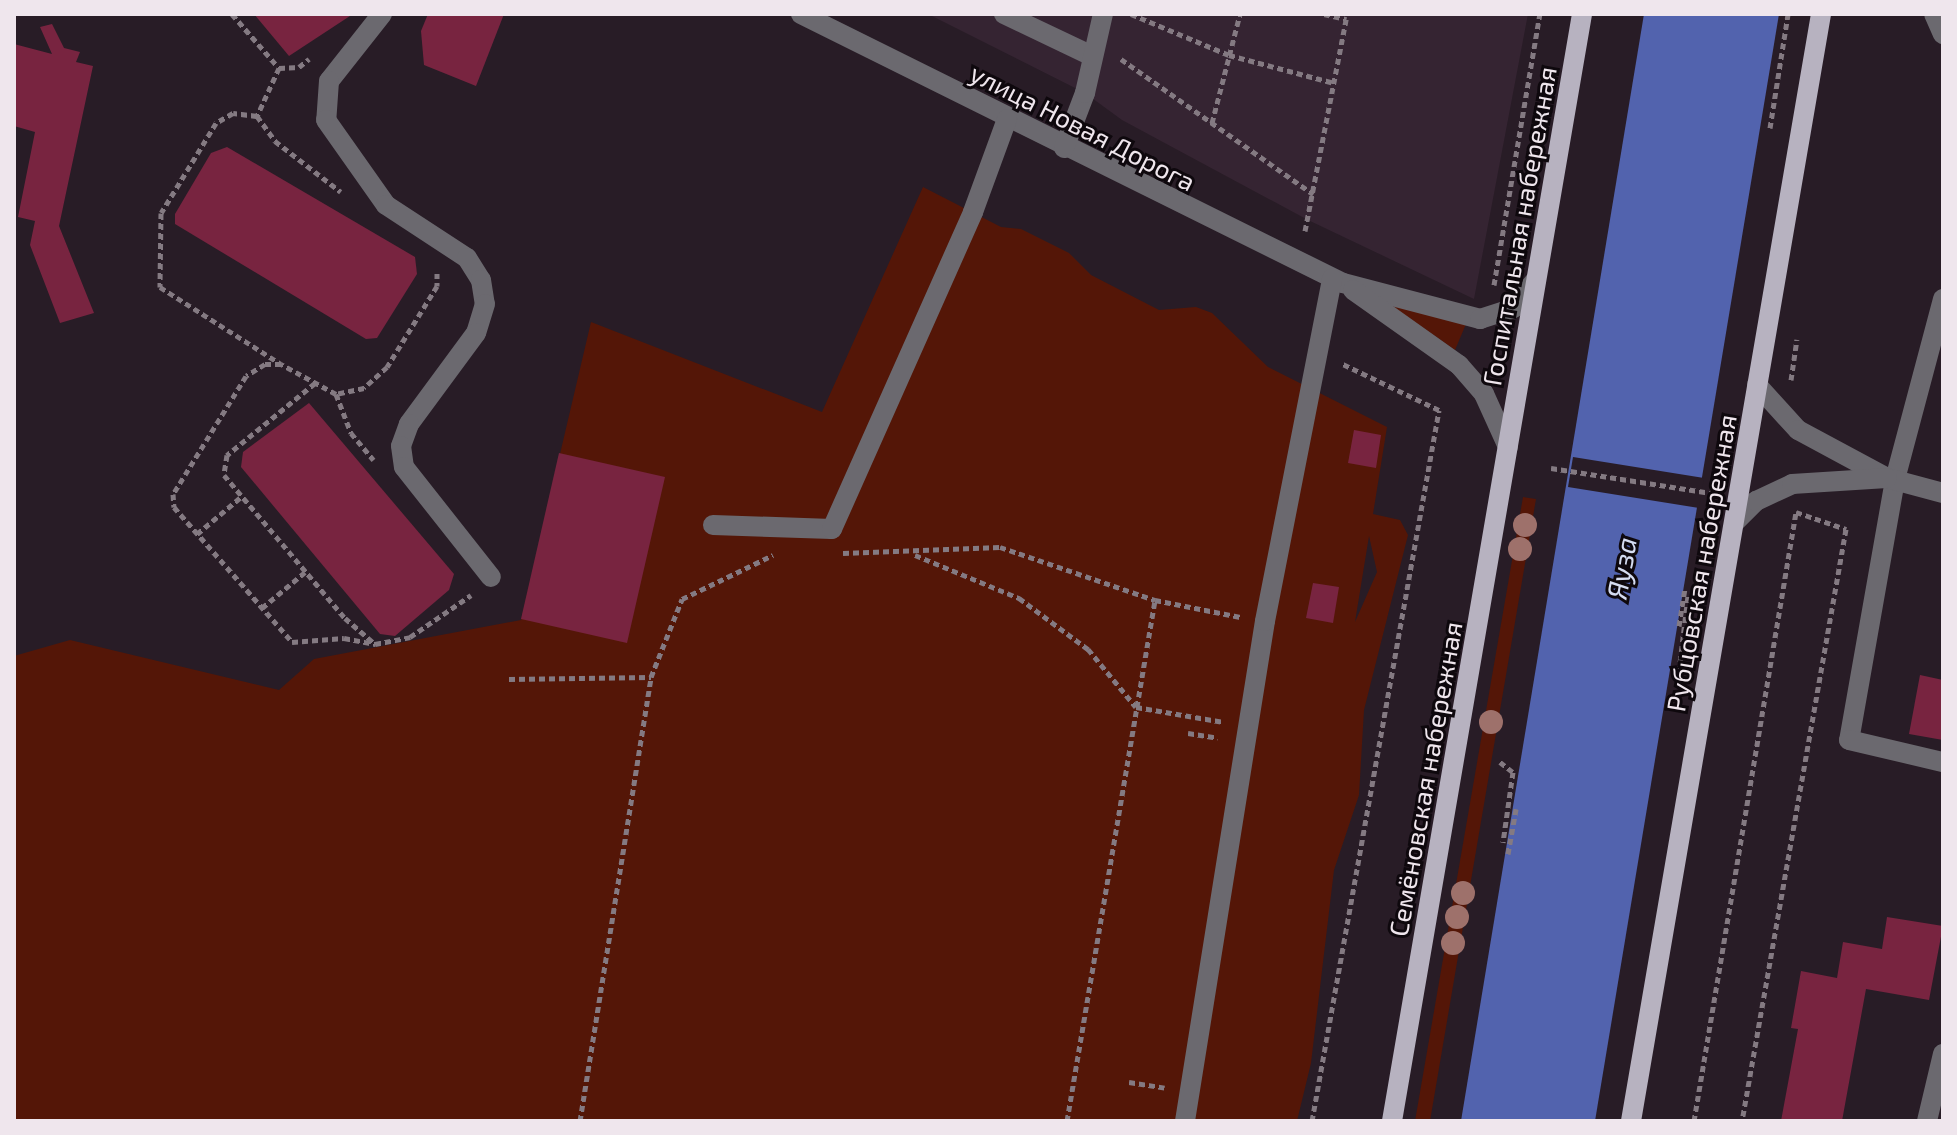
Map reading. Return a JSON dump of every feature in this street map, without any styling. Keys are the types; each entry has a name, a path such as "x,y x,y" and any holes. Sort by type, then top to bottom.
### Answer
{"main road":[{"name":"Госпитальная набережная","path":"1508,447 1582,14"},
{"name":"Рубцовская набережная","path":"1631,1121 1821,14"},
{"name":"Семёновская набережная","path":"1392,1121 1508,447"}],"street":[{"path":"382,14 329,81 326,120 386,205 467,258 481,280 485,304 476,333 409,424 401,446 404,467 491,577"},
{"name":"улица Новая Дорога","path":"801,14 1064,148 1338,280 1459,365 1484,394 1508,447"},
{"path":"1004,14 1092,48"},
{"path":"1064,148 1085,93 1092,48 1103,14"},
{"path":"1934,14 1943,34"},
{"path":"713,525 832,529 973,212 1007,119"},
{"path":"1185,1121 1265,621 1318,353 1338,280"},
{"name":"улица Новая Дорога","path":"1338,280 1480,319 1513,308 1536,280"},
{"path":"1943,299 1891,479 1849,740 1943,762"},
{"path":"1757,385 1798,430 1891,479 1943,493"},
{"path":"1735,522 1756,501 1792,484 1891,479"},
{"path":"1927,1121 1943,1053"}],"path":[{"path":"232,14 279,68"},
{"path":"1131,14 1229,55 1334,83"},
{"path":"1212,123 1240,14"},
{"path":"1305,231 1347,16 1324,14"},
{"path":"1494,286 1540,14"},
{"path":"1092,48 1212,123 1313,194"},
{"path":"279,68 299,67 320,50"},
{"path":"257,116 279,68"},
{"path":"350,199 275,141 257,116 233,113 216,123 161,213 160,287 281,364 336,394 364,388 387,367 437,286 437,265"},
{"path":"1794,394 1790,383 1798,334"},
{"path":"1312,1121 1439,410 1318,353"},
{"path":"281,364 265,364 246,376 173,494 174,507 292,642 344,638 375,644 410,637 445,617 491,577"},
{"path":"315,383 227,455 224,475 305,572 375,644"},
{"path":"1551,468 1711,493"},
{"path":"197,534 241,497"},
{"path":"1694,1121 1796,512 1846,529 1742,1121"},
{"path":"836,553 911,554 1000,547 1155,600 1265,621"},
{"path":"580,1121 651,677 682,599 776,553"},
{"path":"911,554 1019,598 1088,649 1136,707 1248,727"},
{"path":"262,608 305,572"},
{"path":"1679,626 1685,588"},
{"path":"1678,661 1688,595"},
{"path":"1067,1121 1155,600"},
{"path":"509,679 651,677"},
{"path":"1500,762 1513,772 1503,842"},
{"path":"1508,854 1516,809"}],"shaded area":[{"path":"928,14 1528,14 1474,299 1308,220 1122,120 1085,93"},
{"path":"923,187 1001,227 1021,229 1069,253 1091,275 1159,310 1196,307 1212,313 1268,367 1387,427 1373,514 1400,520 1408,535 1364,710 1359,795 1334,870 1311,1063 1297,1121 14,1121 14,656 70,640 279,690 314,659 521,620 591,322 822,412","holes":["1369,536 1377,572 1355,622"]},
{"path":"1386,302 1466,324 1455,350"},
{"path":"1523,497 1536,499 1430,1121 1415,1121"}],"water":[{"name":"Яуза","path":"1644,14 1779,14 1595,1121 1461,1121"}],"pier":[{"path":"1573,457 1704,478 1699,508 1568,487"}],"building":[{"path":"254,14 353,14 289,56"},
{"path":"428,14 504,14 476,86 424,65 421,31"},
{"path":"52,24 64,48 80,52 76,62 93,66 59,226 94,313 60,323 30,245 35,221 18,217 35,132 14,126 14,44 52,54 40,27"},
{"path":"227,147 415,257 417,274 377,338 366,339 175,224 175,214 211,153"},
{"path":"309,403 454,574 449,590 395,636 380,634 241,467 243,452"},
{"path":"1354,430 1381,435 1376,468 1348,463"},
{"path":"559,453 665,477 627,643 521,619"},
{"path":"1313,583 1339,587 1333,623 1306,618"},
{"path":"1920,675 1943,680 1943,740 1909,734"},
{"path":"1887,917 1943,926 1929,1000 1866,989 1842,1121 1781,1121 1798,1029 1791,1028 1801,971 1837,978 1843,942 1882,949"}]}
